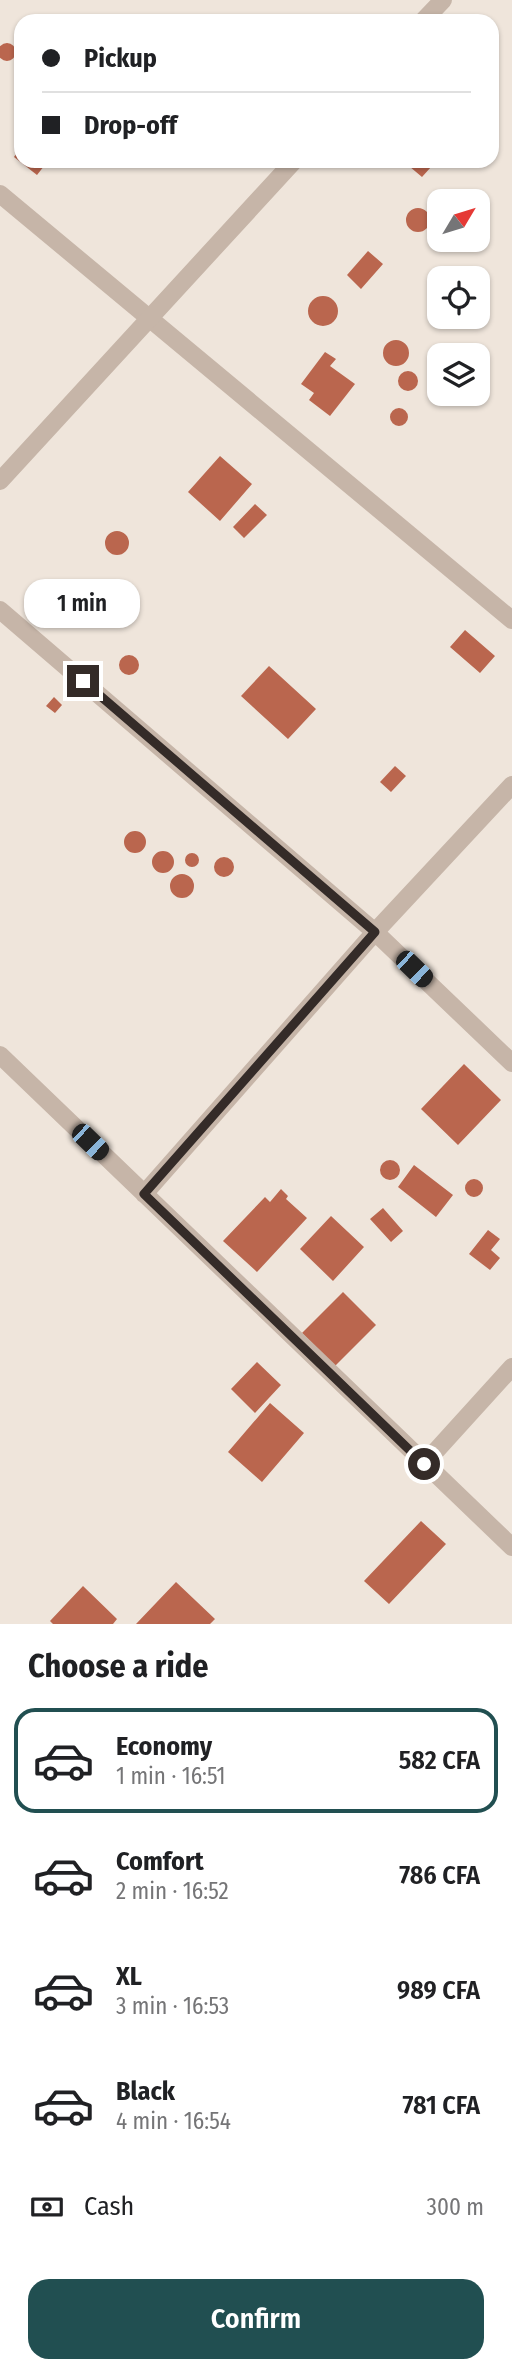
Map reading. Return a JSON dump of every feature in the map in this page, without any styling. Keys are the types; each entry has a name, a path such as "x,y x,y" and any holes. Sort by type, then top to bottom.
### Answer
{"street":[{"path":"430,14 443,0"},
{"path":"0,481 288,168"},
{"path":"0,194 512,620"},
{"path":"0,610 375,932 512,1063"},
{"path":"144,1194 375,932 512,785"},
{"path":"0,1055 512,1547"},
{"path":"424,1464 512,1367"}],"building":[{"path":"7,43 13,46 13,58 7,61 1,58 1,46"},
{"path":"28,168 42,168 37,175"},
{"path":"411,168 430,168 422,177"},
{"path":"409,211 427,211 427,229 418,232 409,229 406,220"},
{"path":"368,251 383,264 361,289 347,275"},
{"path":"323,296 333,301 338,311 333,321 323,326 313,321 308,311 313,301"},
{"path":"396,340 405,344 409,353 405,362 396,366 387,362 383,353 387,344"},
{"path":"325,352 336,359 330,366 355,384 330,416 309,400 314,393 301,384"},
{"path":"408,371 415,374 418,381 415,388 408,391 401,388 398,381 401,374"},
{"path":"395,408 403,408 408,417 406,424 395,426 390,421 390,413"},
{"path":"220,456 252,484 220,521 188,492"},
{"path":"255,504 267,515 244,538 233,527"},
{"path":"117,531 126,534 129,543 126,552 117,555 108,552 105,543 108,534"},
{"path":"465,630 495,656 480,673 450,647"},
{"path":"125,655 133,655 139,665 133,675 125,675 119,669 119,661"},
{"path":"269,666 316,709 288,739 241,696"},
{"path":"54,697 62,705 55,713 46,706"},
{"path":"395,766 406,776 391,792 380,782"},
{"path":"135,831 143,834 146,842 143,850 135,853 127,850 124,842 127,834"},
{"path":"159,851 167,851 174,858 174,866 167,873 159,873 152,866 152,858"},
{"path":"192,853 197,855 197,865 192,867 187,865 185,860 187,855"},
{"path":"224,857 231,860 234,867 231,874 224,877 217,874 214,867 217,860"},
{"path":"182,874 190,878 194,886 190,894 182,898 174,894 170,886 174,878"},
{"path":"464,1064 501,1100 458,1145 421,1109"},
{"path":"390,1160 397,1163 400,1170 397,1177 390,1180 383,1177 380,1170 383,1163"},
{"path":"414,1165 453,1195 436,1217 398,1187"},
{"path":"470,1179 478,1179 483,1188 481,1195 470,1197 465,1192 465,1184"},
{"path":"281,1189 288,1196 286,1199 307,1218 257,1272 223,1241 265,1197 270,1202"},
{"path":"383,1208 403,1231 391,1242 370,1219"},
{"path":"331,1216 364,1247 333,1281 300,1249"},
{"path":"488,1230 500,1239 491,1250 500,1258 490,1270 469,1254"},
{"path":"343,1292 376,1325 335,1366 302,1333"},
{"path":"257,1362 281,1385 255,1413 231,1389"},
{"path":"270,1403 304,1433 262,1482 228,1452"},
{"path":"421,1521 446,1544 389,1604 364,1581"},
{"path":"176,1582 215,1619 210,1624 136,1624"},
{"path":"83,1586 117,1619 113,1624 53,1624 50,1621"}],"route":[{"path":"83,681 375,932 144,1194 424,1464"}]}
